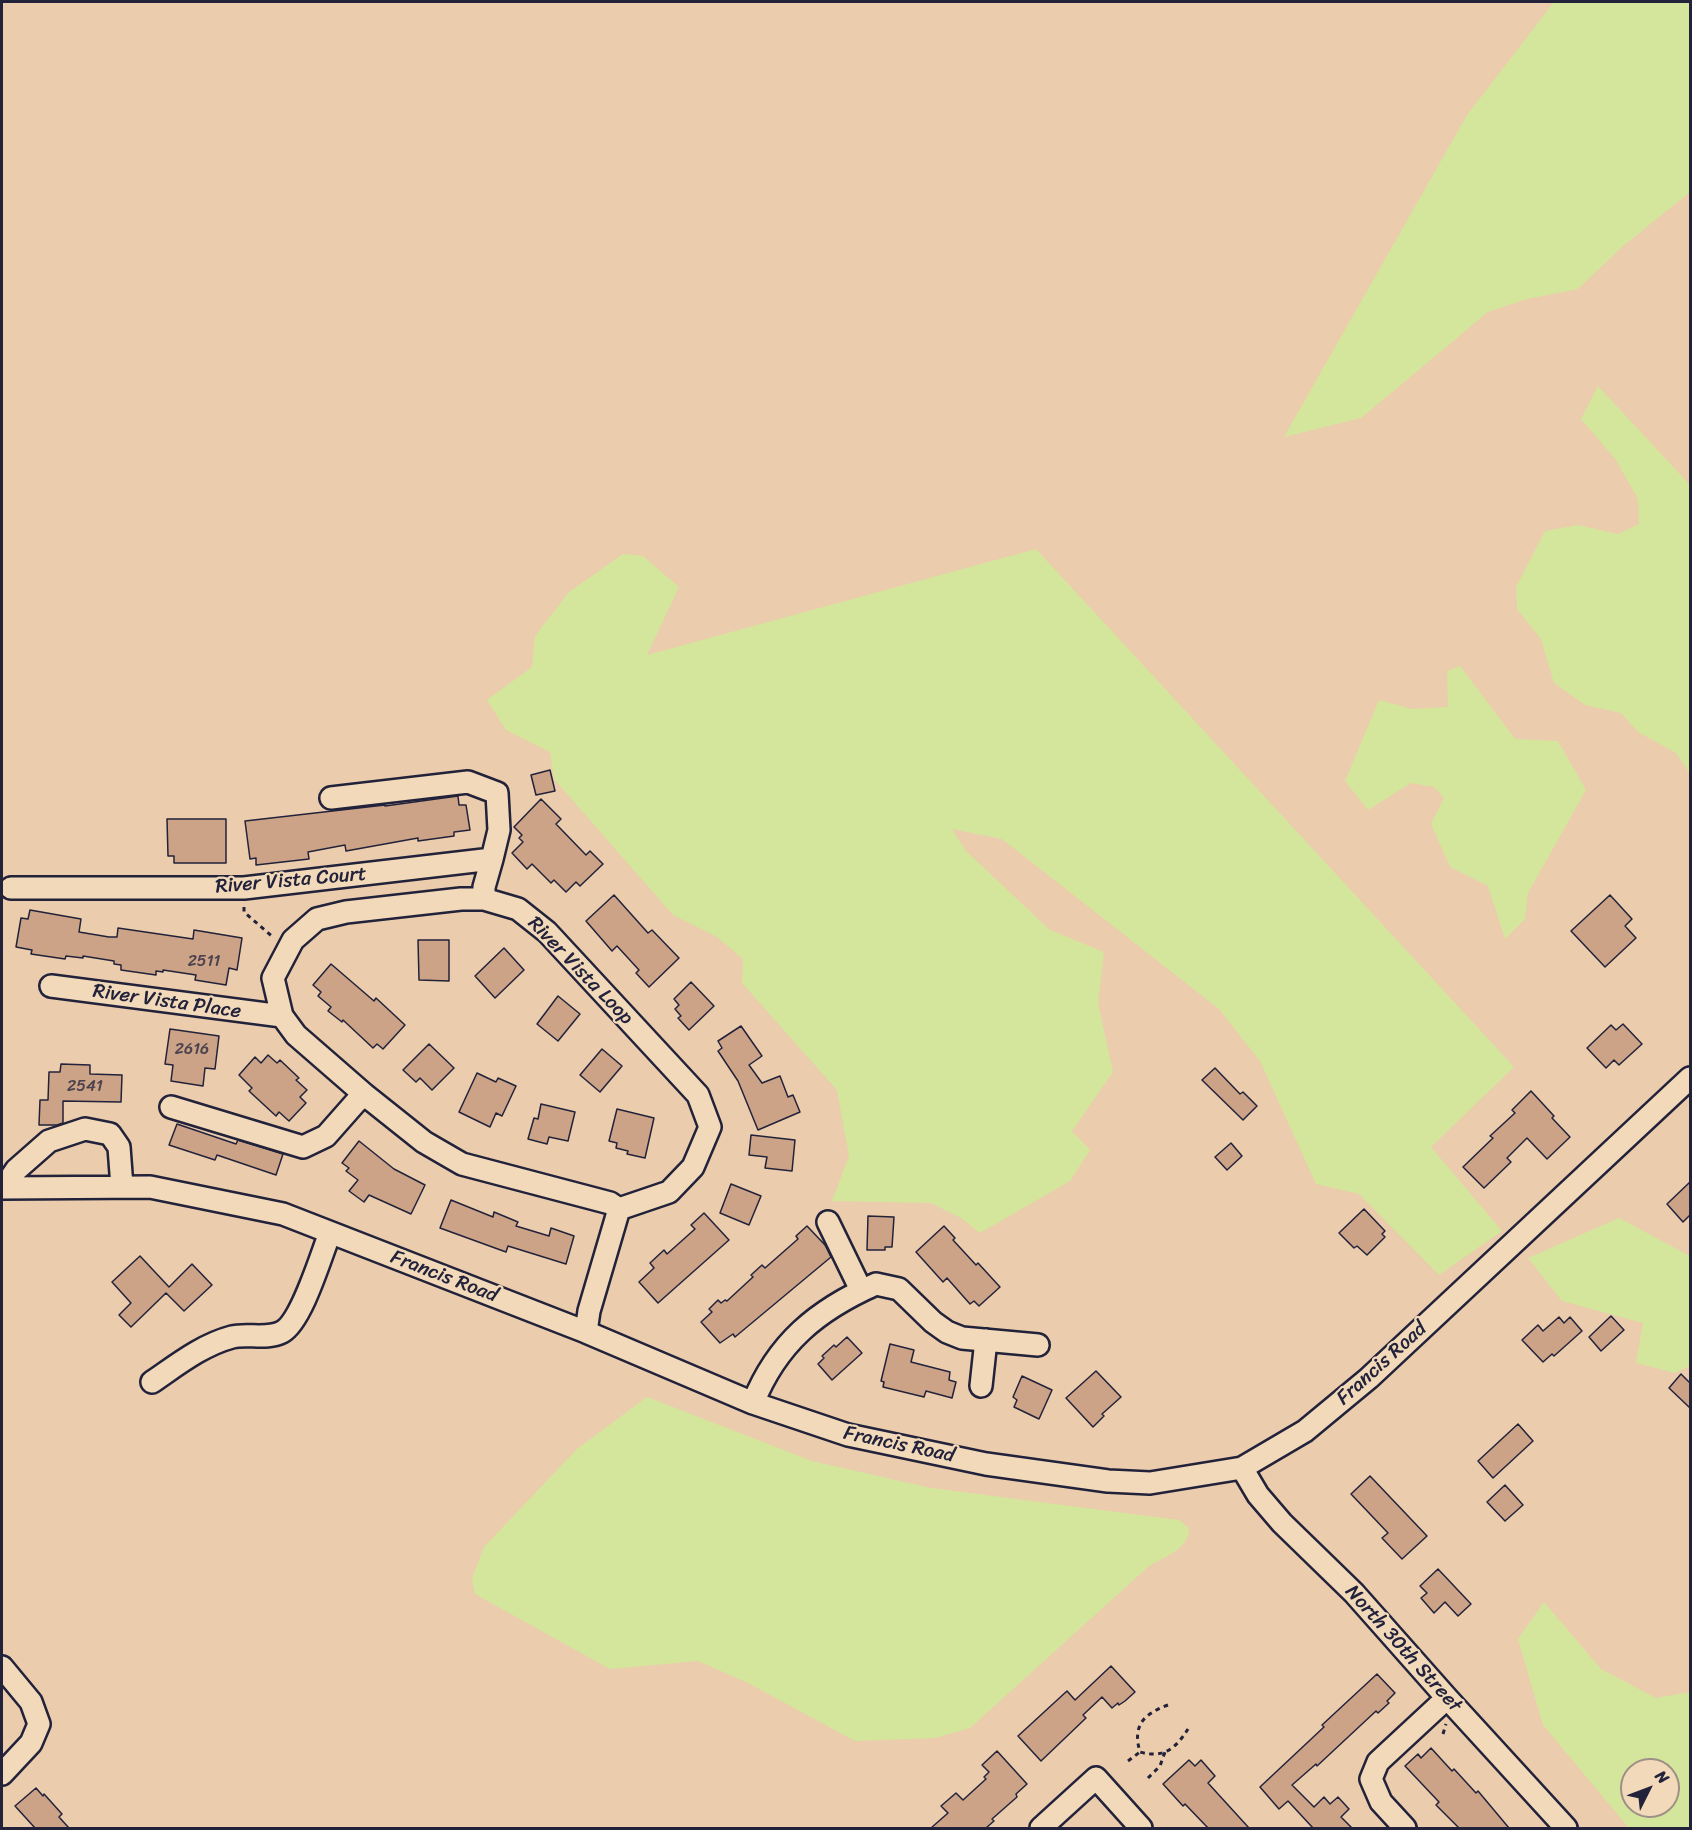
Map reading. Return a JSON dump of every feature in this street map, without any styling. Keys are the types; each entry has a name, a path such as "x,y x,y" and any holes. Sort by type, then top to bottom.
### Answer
{"street":[{"path":"331,798 468,782 497,793 499,830 484,888 484,899"},
{"name":"River Vista Court","path":"11,888 244,888 492,859"},
{"name":"River Vista Loop","path":"461,899 484,899 518,909 547,932 698,1095 710,1127 693,1167 669,1192 619,1209 609,1203 462,1164 424,1142 365,1095 296,1035 282,1016 273,978 293,940 317,919 369,909 461,899"},
{"name":"River Vista Place","path":"51,986 282,1016"},
{"name":"Francis Road","path":"3,1188 150,1187 283,1214 586,1332 753,1403 848,1435 986,1464 1108,1481 1150,1483 1242,1468 1305,1431 1369,1378 1690,1078"},
{"path":"171,1107 303,1147 326,1136 365,1095"},
{"path":"3,1188 16,1170 49,1142 85,1129 110,1134 119,1147 122,1187"},
{"path":"586,1332 588,1314 619,1209"},
{"path":"828,1222 868,1287"},
{"path":"152,1382 195,1352 233,1336 258,1337 282,1332 300,1310 330,1233"},
{"path":"753,1403 763,1379 789,1341 823,1311 868,1287 899,1289 933,1322 947,1332 962,1338 1038,1345"},
{"path":"981,1386 986,1340"},
{"name":"North 30th Street","path":"1242,1468 1258,1495 1282,1523 1354,1593 1566,1828"},
{"path":"2,1667 31,1702 39,1724 31,1743 2,1774"},
{"path":"1405,1828 1381,1802 1371,1779 1378,1762 1448,1698"},
{"path":"1041,1828 1096,1778 1142,1828"}],"path":[{"path":"244,888 244,912 278,941"},
{"path":"1140,1752 1137,1738 1139,1726 1145,1717 1168,1705"},
{"path":"1443,1734 1446,1723"},
{"path":"1128,1761 1140,1752 1155,1754 1177,1746 1188,1729"},
{"path":"1149,1778 1160,1766 1165,1752"}],"green space":[{"path":"1554,2 1690,2 1690,192 1622,247 1578,289 1527,299 1488,312 1361,418 1284,437 1467,115"},
{"path":"1598,386 1690,485 1689,772 1676,753 1638,732 1621,713 1585,705 1554,683 1541,639 1517,609 1516,587 1545,531 1578,525 1618,534 1639,524 1638,499 1616,460 1581,419"},
{"path":"1036,549 1514,1067 1431,1147 1502,1231 1439,1275 1359,1194 1316,1184 1260,1061 1219,1009 1002,839 952,829 966,851 1050,930 1104,952 1098,1003 1113,1072 1072,1131 1090,1150 1070,1181 980,1233 961,1218 931,1203 832,1201 849,1156 837,1090 742,983 743,959 717,937 673,915 554,779 550,752 506,730 487,700 532,667 535,636 569,592 623,554 643,556 679,587 647,655"},
{"path":"1460,666 1515,739 1558,741 1586,790 1528,893 1525,919 1505,939 1488,886 1450,867 1431,824 1444,798 1434,787 1411,783 1368,810 1345,781 1379,700 1412,709 1448,707 1447,671"},
{"path":"1619,1218 1690,1256 1690,1366 1675,1373 1636,1363 1643,1323 1562,1301 1528,1258"},
{"path":"647,1397 812,1461 931,1488 1179,1520 1189,1528 1188,1535 1181,1547 1149,1566 970,1728 935,1738 855,1741 748,1683 698,1661 610,1669 475,1594 472,1578 484,1547 577,1449"},
{"path":"1544,1602 1601,1669 1656,1698 1690,1692 1690,1828 1629,1828 1621,1818 1680,1818 1680,1758 1620,1758 1620,1817 1543,1725 1518,1639"}],"building":[{"path":"550,770 555,791 536,795 531,775"},
{"path":"458,796 459,805 466,805 470,830 454,832 454,836 418,841 418,838 346,851 345,845 308,852 309,859 256,865 256,858 250,859 245,821"},
{"path":"541,799 561,819 556,824 586,855 590,851 603,864 580,886 576,882 566,892 554,880 551,883 532,864 527,869 512,853 523,842 519,838 522,835 514,827"},
{"path":"167,819 226,819 226,863 174,863 174,856 168,856"},
{"path":"614,895 648,933 652,930 679,958 649,987 636,973 639,970 617,946 612,951 586,921"},
{"path":"1610,895 1632,919 1625,926 1636,938 1605,967 1571,931"},
{"path":"30,910 81,919 79,932 109,937 117,937 118,928 193,939 194,930 242,938 237,970 229,968 226,985 195,980 196,975 163,970 163,972 156,971 156,975 121,970 121,965 114,964 114,961 83,956 83,958 66,956 65,959 31,954 32,950 16,947 21,918 28,919"},
{"path":"418,940 449,940 449,981 419,980"},
{"path":"504,948 524,970 495,998 475,976"},
{"path":"331,964 374,1001 376,998 405,1025 383,1049 377,1044 373,1048 343,1020 342,1022 328,1011 331,1007 318,996 321,992 313,985"},
{"path":"691,982 714,1006 689,1030 678,1018 681,1016 675,1009 679,1005 674,999"},
{"path":"558,996 580,1014 558,1041 537,1024"},
{"path":"1623,1024 1642,1044 1619,1065 1614,1060 1606,1068 1587,1048 1611,1025 1616,1030"},
{"path":"741,1026 762,1056 749,1065 762,1083 780,1076 788,1097 793,1095 800,1112 758,1130 738,1081 718,1051 722,1048 718,1041"},
{"path":"170,1029 219,1036 215,1069 205,1068 203,1086 171,1081 173,1065 165,1064"},
{"path":"429,1044 454,1068 432,1090 420,1078 416,1082 403,1070"},
{"path":"602,1049 622,1066 600,1092 580,1075"},
{"path":"268,1055 277,1063 280,1060 299,1078 296,1080 307,1090 300,1097 306,1103 289,1121 279,1112 276,1116 249,1091 252,1088 239,1075 255,1057 261,1063"},
{"path":"61,1064 90,1065 90,1074 122,1075 121,1102 63,1101 63,1123 39,1125 40,1100 48,1100 49,1072 60,1072"},
{"path":"1215,1068 1240,1094 1243,1092 1257,1106 1243,1120 1202,1080"},
{"path":"477,1073 496,1082 498,1078 516,1086 502,1116 496,1113 490,1127 459,1112"},
{"path":"1531,1091 1570,1137 1547,1159 1527,1138 1507,1158 1511,1162 1484,1188 1463,1167 1493,1138 1490,1136 1515,1113 1512,1110"},
{"path":"541,1104 575,1112 568,1141 549,1137 547,1144 528,1139 534,1118 538,1119"},
{"path":"617,1109 654,1118 645,1158 627,1154 628,1151 616,1148 617,1143 609,1141"},
{"path":"177,1124 236,1144 238,1140 283,1154 276,1175 217,1155 215,1160 169,1145"},
{"path":"751,1135 795,1140 792,1171 765,1168 767,1157 749,1155"},
{"path":"359,1141 394,1169 425,1185 411,1214 369,1195 364,1202 349,1191 358,1180 346,1171 349,1168 342,1163"},
{"path":"1231,1143 1242,1156 1227,1170 1215,1157"},
{"path":"1690,1182 1690,1215 1683,1222 1667,1204"},
{"path":"731,1184 761,1196 749,1225 720,1213"},
{"path":"451,1200 493,1217 494,1212 518,1222 516,1226 549,1236 551,1228 574,1236 566,1264 508,1246 506,1252 440,1228"},
{"path":"1364,1209 1385,1231 1382,1234 1385,1237 1367,1255 1357,1246 1354,1248 1339,1233"},
{"path":"704,1213 729,1240 658,1303 639,1282 654,1268 650,1263 664,1250 667,1254 695,1229 691,1225"},
{"path":"868,1216 894,1217 892,1247 885,1247 885,1250 867,1250"},
{"path":"807,1226 825,1245 831,1257 735,1337 733,1334 720,1343 701,1322 712,1312 709,1309 718,1300 721,1303 727,1301 753,1277 751,1275 762,1265 765,1268 798,1239 796,1236"},
{"path":"944,1226 955,1238 953,1240 1000,1287 979,1306 974,1301 970,1304 947,1278 943,1282 916,1252"},
{"path":"140,1256 169,1287 192,1264 212,1285 184,1311 166,1293 131,1327 119,1315 131,1303 112,1282"},
{"path":"1611,1316 1624,1330 1601,1351 1589,1337"},
{"path":"1559,1317 1564,1323 1570,1317 1582,1331 1554,1356 1552,1354 1543,1362 1522,1340 1538,1325 1543,1331"},
{"path":"847,1337 862,1353 832,1380 818,1364 824,1358 822,1356"},
{"path":"890,1344 914,1350 911,1362 950,1372 949,1380 956,1382 952,1398 926,1391 924,1397 883,1387 884,1382 881,1381"},
{"path":"1096,1371 1121,1397 1102,1414 1104,1416 1093,1427 1066,1398"},
{"path":"1681,1374 1690,1383 1690,1408 1669,1388"},
{"path":"1022,1376 1052,1390 1039,1419 1014,1407 1017,1400 1013,1397"},
{"path":"1518,1424 1533,1441 1493,1478 1478,1461"},
{"path":"1370,1476 1427,1536 1402,1559 1382,1538 1388,1533 1351,1494"},
{"path":"1505,1485 1523,1505 1505,1521 1487,1502"},
{"path":"1438,1569 1471,1604 1458,1616 1445,1602 1434,1613 1421,1598 1427,1593 1420,1586"},
{"path":"1111,1666 1135,1692 1112,1708 1102,1697 1083,1715 1086,1718 1041,1761 1018,1736 1067,1691 1075,1700"},
{"path":"1377,1674 1395,1693 1387,1701 1389,1703 1378,1713 1376,1711 1317,1766 1316,1764 1292,1785 1314,1807 1324,1797 1330,1804 1338,1797 1349,1809 1341,1817 1352,1828 1313,1828 1288,1801 1279,1809 1260,1787"},
{"path":"1431,1748 1476,1793 1478,1791 1509,1828 1459,1828 1436,1805 1439,1802 1405,1766 1418,1754 1421,1758"},
{"path":"997,1751 1027,1784 1016,1794 1017,1797 992,1819 994,1821 986,1828 931,1828 948,1813 941,1806 956,1793 963,1800 986,1779 984,1777 989,1772 982,1765"},
{"path":"1189,1760 1195,1766 1201,1760 1215,1776 1208,1783 1249,1828 1208,1828 1163,1784"},
{"path":"36,1788 62,1814 59,1817 69,1828 35,1828 15,1806"}]}
